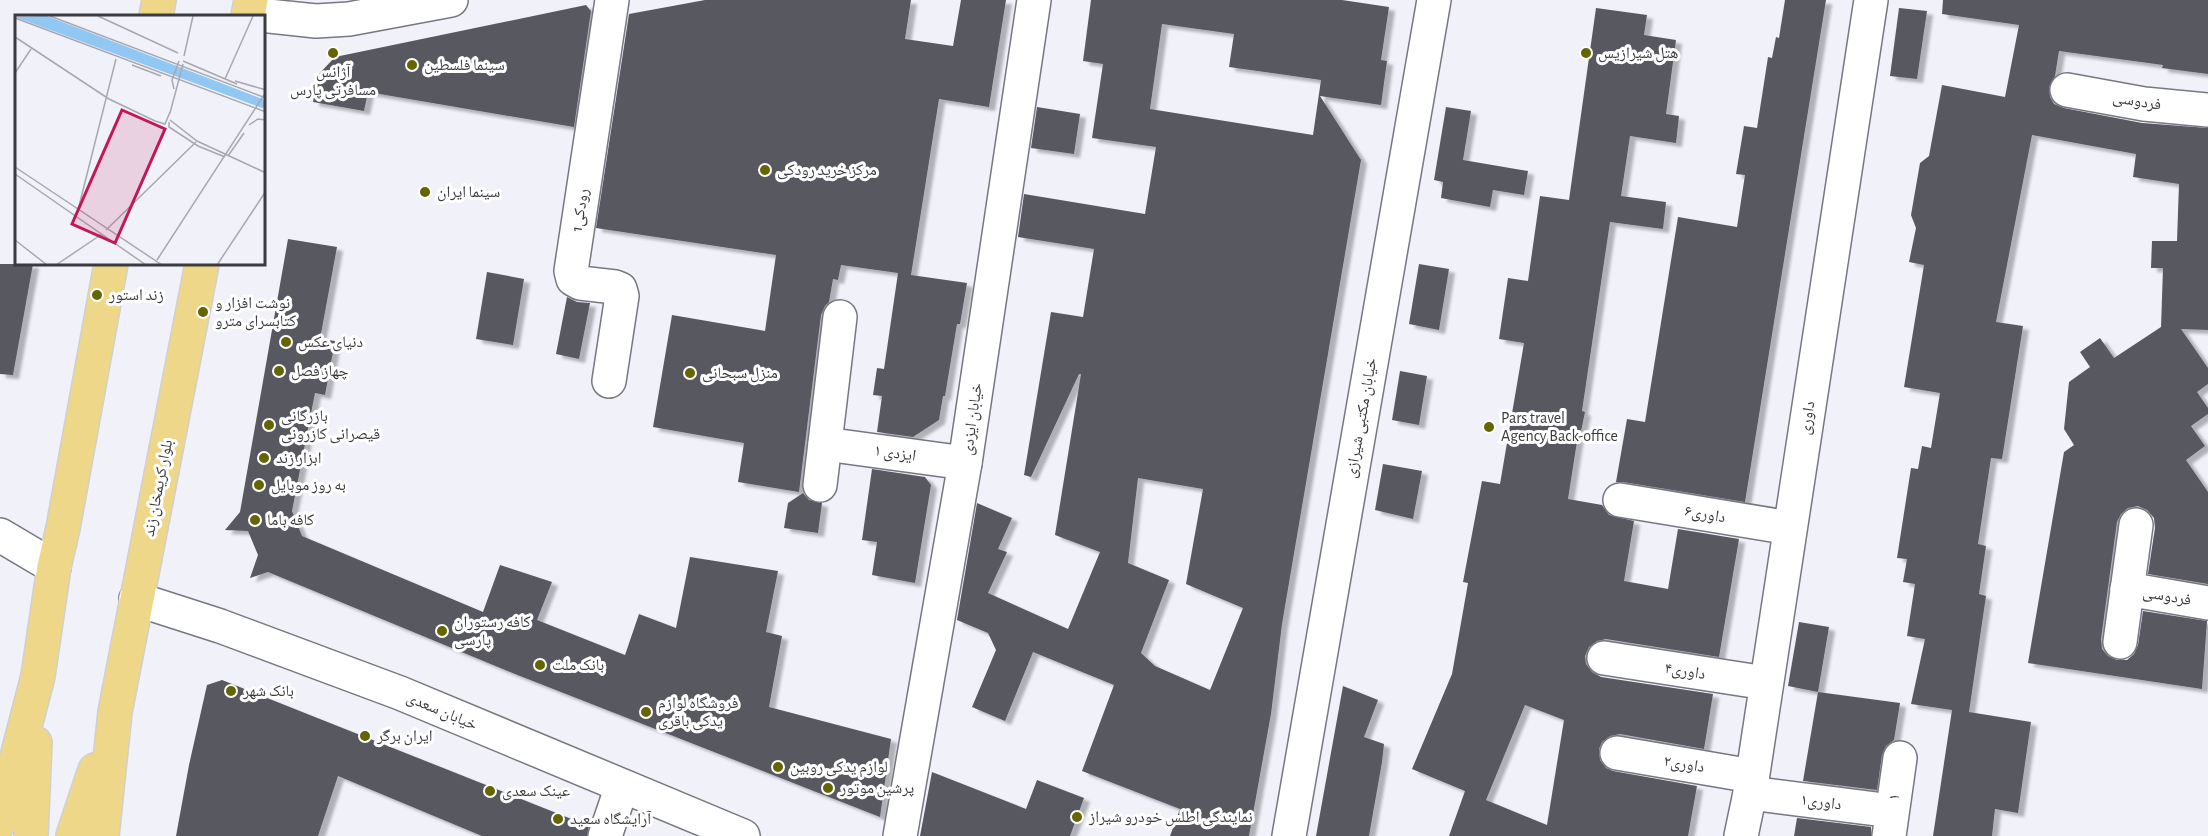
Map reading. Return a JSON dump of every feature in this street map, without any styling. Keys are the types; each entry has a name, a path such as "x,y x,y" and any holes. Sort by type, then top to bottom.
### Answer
{"main road":[{"path":"156,15 159,0"},
{"path":"31,836 38,676 54,567 111,266"},
{"name":"بلوار کریمخان زند","path":"102,836 115,712 202,266"},
{"path":"0,822 38,676"},
{"name":"بلوار کریمخان زند","path":"73,836 115,712"}],"street":[{"path":"249,10 316,21 349,19 451,0"},
{"name":"1رودکی","path":"609,381 622,296 620,289 580,283 573,279 570,271 612,0"},
{"name":"خیابان ایزدی","path":"900,836 965,463 1034,0"},
{"name":"خیابان مکتبی شیرازی","path":"1288,836 1434,0"},
{"name":"داوری","path":"1741,836 1751,784 1871,0"},
{"name":"فردوسی","path":"2067,90 2144,104 2208,110"},
{"path":"820,484 840,317"},
{"name":"ایزدی ۱","path":"825,444 965,463"},
{"name":"داوری۶","path":"1620,500 1790,528"},
{"path":"2120,642 2136,525"},
{"path":"0,535 54,567"},
{"name":"فردوسی","path":"2127,589 2208,603"},
{"name":"خیابان سعدی","path":"136,598 400,693 743,836"},
{"name":"داوری۴","path":"1604,658 1766,683"},
{"name":"داوری۲","path":"1617,753 1751,784"},
{"name":"۱","path":"1890,823 1900,758"},
{"name":"داوری۱","path":"1751,784 1890,823"},
{"path":"605,836 622,786"}],"building":[{"path":"705,0 911,0 905,39 953,46 961,0 1006,0 989,107 939,99 911,275 967,283 939,420 913,437 877,432 882,396 873,395 877,368 884,369 898,273 841,265 838,280 833,279 829,302 821,315 799,492 738,482 744,443 653,427 672,315 765,331 776,255 596,228 629,14"},
{"path":"1091,0 1342,0 1389,7 1381,60 1387,61 1381,105 1320,96 1361,160 1282,624 1271,714 1249,836 1170,836 1180,809 1082,771 1114,685 1033,652 1005,721 972,707 996,650 988,633 957,620 977,503 1012,518 998,549 1007,552 988,593 1068,629 1100,552 1055,535 1081,374 1031,477 1024,475 1051,312 1083,317 1094,249 1018,237 1024,194 1145,214 1156,147 1092,138 1103,64 1083,61","holes":["1162,24 1234,34 1229,67 1321,80 1313,135 1150,109","1138,478 1203,489 1186,584 1243,608 1210,690 1155,666 1141,653 1169,580 1128,563"]},
{"path":"1785,0 1826,0 1745,502 1616,482 1627,419 1645,422 1678,217 1737,227 1745,175 1736,174 1744,126 1757,128 1768,57 1772,58 1776,37 1779,38"},
{"path":"1943,0 2208,0 2208,74 2162,68 2163,65 2059,51 2055,76 2049,87 2050,97 2054,104 2064,108 2142,123 2208,128 2208,330 2181,329 2208,368 2208,384 2197,392 2208,408 2208,414 2191,426 2205,446 2186,460 2208,492 2208,584 2148,574 2155,528 2154,518 2147,510 2138,506 2128,508 2117,522 2101,639 2102,649 2108,656 2117,660 2127,660 2134,654 2138,645 2143,611 2207,621 2202,689 2028,663 2064,452 2074,445 2064,429 2069,382 2090,367 2080,352 2100,338 2114,358 2161,327 2163,268 2151,268 2152,241 2177,241 2179,184 2133,177 2136,154 2032,135 1996,322 2023,326 2002,459 1991,458 1978,544 1986,546 1979,594 1986,596 1969,712 2031,722 2018,813 1995,809 1992,836 1933,836 1952,710 1911,704 1925,639 1907,636 1915,584 1903,582 1907,559 1897,558 1911,468 1918,469 1922,446 1931,448 1940,393 1904,387 1924,265 1909,262 1916,228 1911,215 1920,163 1929,156 1942,85 2005,97 2019,25 1942,14"},
{"path":"586,5 591,11 574,127 368,92 364,111 313,102 318,75 335,57"},
{"path":"1596,8 1647,15 1644,35 1676,40 1666,114 1679,116 1676,143 1630,136 1621,196 1666,202 1663,229 1610,222 1582,411 1585,412 1580,436 1578,435 1568,499 1602,505 1609,515 1634,521 1624,581 1668,589 1678,529 1739,539 1719,657 1606,639 1597,641 1589,647 1585,656 1586,664 1592,672 1601,677 1713,694 1704,749 1620,734 1610,736 1602,742 1599,749 1600,760 1606,768 1613,771 1697,786 1688,836 1449,836 1465,791 1412,769 1452,674 1468,583 1463,582 1482,481 1500,484 1524,343 1499,339 1508,278 1528,281 1540,196 1569,200","holes":["1525,705 1564,720 1547,825 1486,800"]},
{"path":"1899,8 1927,11 1917,79 1890,76"},
{"path":"1037,107 1080,114 1074,154 1031,148"},
{"path":"1446,107 1471,111 1463,160 1528,171 1524,195 1493,190 1490,207 1441,198 1443,182 1434,180"},
{"path":"288,239 337,247 320,339 335,341 325,395 315,393 292,511 302,536 483,612 500,565 552,582 537,620 625,655 639,614 676,628 690,557 778,571 766,632 782,636 769,707 891,739 880,817 515,674 268,572 250,578 258,555 248,531 225,530 240,512"},
{"path":"0,264 33,266 13,375 0,374"},
{"path":"1419,264 1449,269 1439,330 1409,324"},
{"path":"487,272 524,279 513,345 476,339"},
{"path":"567,297 577,302 590,303 579,359 556,354"},
{"path":"1400,371 1427,376 1419,425 1392,420"},
{"path":"1383,464 1422,471 1413,519 1375,510"},
{"path":"872,469 925,477 931,485 915,583 872,575 877,542 862,540"},
{"path":"803,493 809,500 822,503 818,533 784,528 788,503"},
{"path":"1799,622 1829,627 1818,692 1788,686"},
{"path":"222,680 589,826 587,836 482,836 338,776 318,836 176,836 207,685"},
{"path":"1343,686 1378,700 1364,737 1384,744 1369,836 1316,836"},
{"path":"1818,692 1900,703 1894,740 1886,746 1882,755 1877,790 1803,781"},
{"path":"932,772 1026,809 1037,780 1084,798 1070,836 920,836"},
{"path":"1797,818 1871,827 1871,836 1794,836"}],"place":[{"name":"آژانس مسافرتی پارس","path":"333,53"},
{"name":"هتل شیرازیس","path":"1586,53"},
{"name":"سینما فلسطین","path":"412,65"},
{"name":"مرکز خرید رودکی","path":"765,170"},
{"name":"سینما ایران","path":"425,192"},
{"name":"زند استور","path":"97,295"},
{"name":"نوشت افزار و کتابسرای مترو","path":"203,312"},
{"name":"دنیای عکس","path":"286,342"},
{"name":"چهاز فصل","path":"279,371"},
{"name":"منزل سبحانی","path":"690,373"},
{"name":"بازرگانی قیصرانی کازرونی","path":"269,425"},
{"name":"Pars travel Agency Back-office","path":"1489,427"},
{"name":"ابزار زند","path":"264,458"},
{"name":"به روز موبایل","path":"259,485"},
{"name":"کافه باما","path":"255,520"},
{"name":"کافه رستوران پارسی","path":"442,631"},
{"name":"بانک ملت","path":"540,665"},
{"name":"بانک شهر","path":"231,691"},
{"name":"فروشگاه لوازم یدکی باقری","path":"646,712"},
{"name":"ایران برگر","path":"365,736"},
{"name":"لوازم یدکی روبین","path":"778,767"},
{"name":"پرشین موتور","path":"828,788"},
{"name":"عینک سعدی","path":"490,791"},
{"name":"نمایندگی اطلس خودرو شیراز","path":"1077,817"},
{"name":"آرایشگاه سعید","path":"558,819"}]}
